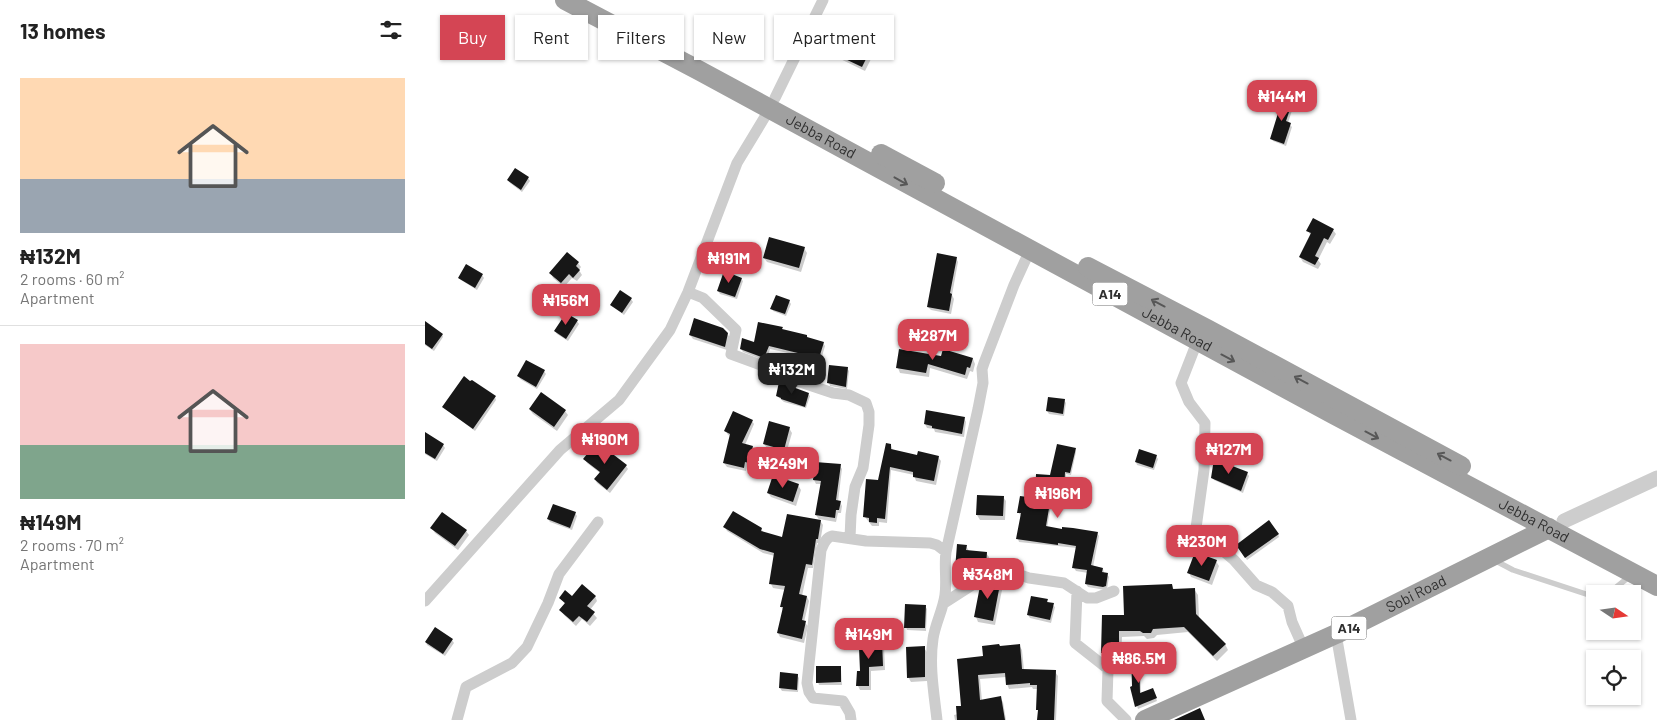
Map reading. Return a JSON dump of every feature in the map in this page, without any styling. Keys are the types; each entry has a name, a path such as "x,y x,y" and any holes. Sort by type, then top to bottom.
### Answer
{"highway":[{"name":"Jebba Road","path":"565,0 700,71 772,104 1030,250 1333,414 1557,524 1634,574 1657,586"},
{"name":"A14","path":"591,0 772,104 1557,524 1657,571"},
{"name":"Sobi Road","path":"1145,720 1336,634 1557,524"}],"street":[{"path":"425,601 560,450 619,400 670,330 688,292 737,163 772,104 823,0"},
{"path":"937,720 932,676 932,646 944,603 946,552 978,409 983,383 982,369 1014,285 1030,250"},
{"path":"688,292 703,298 735,330 731,354 769,368 788,378 833,393 849,395 866,403 869,412 869,425 863,468 855,486 850,538"},
{"path":"1197,342 1181,382 1189,402 1205,423 1204,470 1196,528 1234,560 1256,585 1273,592 1288,606 1291,622 1304,649"},
{"path":"1557,524 1657,478"},
{"path":"457,720 466,687 512,663 527,647 548,603 559,574 598,522"},
{"path":"851,720 850,713 843,701 813,698 807,683 821,550 828,537 866,541 930,543 937,545 946,552"},
{"path":"944,603 972,586 977,577 999,570 1029,578 1064,583 1087,598 1096,598 1114,591"},
{"path":"1077,591 1075,643 1108,668 1107,701 1126,720"},
{"path":"1336,634 1351,720"}],"lane":[{"path":"1490,557 1513,570 1586,594"},
{"path":"1620,585 1634,574"}],"building":[{"path":"847,60 866,60 862,67"},
{"path":"1283,97 1293,100 1286,121 1291,123 1284,144 1270,139"},
{"path":"515,168 529,177 521,190 507,180"},
{"path":"1313,218 1334,229 1328,240 1324,238 1315,256 1319,258 1315,265 1299,257 1311,233 1306,231"},
{"path":"769,237 805,247 799,268 763,258"},
{"path":"567,252 579,262 576,266 580,270 573,278 569,274 561,283 549,273"},
{"path":"937,253 957,257 950,293 952,294 949,311 927,307"},
{"path":"466,264 483,274 475,288 458,278"},
{"path":"724,271 742,278 735,297 717,291"},
{"path":"620,290 632,298 622,313 610,305"},
{"path":"776,295 790,300 785,314 770,309"},
{"path":"566,313 578,320 566,339 554,331"},
{"path":"694,318 723,328 728,333 725,347 689,335"},
{"path":"425,321 443,334 432,349 425,344"},
{"path":"758,322 783,327 782,329 807,335 807,337 824,342 816,368 803,364 806,355 769,346 764,358 740,349 742,338 754,342"},
{"path":"899,349 941,356 943,349 973,358 970,368 967,367 965,375 928,364 926,373 896,368"},
{"path":"526,360 545,370 536,387 517,376"},
{"path":"829,365 848,367 846,387 827,383"},
{"path":"464,376 496,396 473,429 442,407"},
{"path":"779,382 809,393 805,407 776,396"},
{"path":"541,392 566,410 554,427 529,409"},
{"path":"1048,397 1065,399 1063,414 1046,411"},
{"path":"926,410 965,417 962,434 932,428 932,426 924,424"},
{"path":"733,411 753,420 742,443 753,446 749,463 745,462 744,468 723,463 730,434 724,431"},
{"path":"769,421 790,427 784,450 763,444"},
{"path":"425,432 444,444 435,459 425,453"},
{"path":"597,442 627,465 607,490 594,479 600,472 583,459"},
{"path":"886,443 891,444 891,449 917,455 918,451 939,456 934,481 913,477 913,472 890,467 885,519 877,518 877,523 869,522 869,518 863,517 866,479 878,480"},
{"path":"1057,444 1076,448 1070,473 1065,472 1064,492 1052,491 1046,526 1098,532 1091,565 1103,568 1102,572 1108,573 1106,586 1103,587 1085,584 1087,570 1072,568 1076,546 1016,539 1021,513 1017,513 1020,496 1035,498 1036,474 1050,475"},
{"path":"1139,449 1157,455 1153,468 1135,462"},
{"path":"1214,459 1248,472 1241,491 1211,478"},
{"path":"815,462 841,464 836,500 841,501 839,510 836,510 835,518 815,515 821,481 813,480"},
{"path":"773,475 799,484 793,502 767,493"},
{"path":"977,495 1004,496 1003,516 976,515"},
{"path":"553,504 576,512 570,528 547,519"},
{"path":"733,511 762,528 761,531 782,537 787,514 821,520 812,565 806,564 799,594 807,596 802,620 806,621 802,639 777,633 783,607 780,607 785,586 769,584 774,553 760,549 723,527"},
{"path":"442,512 467,530 455,546 430,528"},
{"path":"1269,520 1279,534 1245,558 1236,545"},
{"path":"957,544 967,545 966,550 987,552 986,566 973,571 955,570"},
{"path":"1195,552 1217,560 1209,581 1187,573"},
{"path":"997,578 1001,579 993,621 974,617 980,586 982,583"},
{"path":"582,584 596,596 587,606 595,612 587,622 579,616 573,622 559,610 565,603 559,598 565,590 572,596"},
{"path":"1172,584 1173,589 1195,588 1196,614 1226,644 1213,656 1184,627 1153,629 1151,633 1119,631 1119,653 1101,653 1102,615 1124,615 1123,586"},
{"path":"1031,596 1048,599 1047,602 1054,603 1050,620 1027,615"},
{"path":"905,604 926,605 925,628 904,628"},
{"path":"435,627 453,639 443,654 425,642"},
{"path":"882,640 883,666 869,667 869,686 856,686 857,671 860,671 859,648 861,648 861,641"},
{"path":"999,644 1000,646 1020,644 1022,669 1056,670 1054,720 1037,720 1037,685 1030,685 1030,683 1006,685 1005,673 978,675 980,700 1001,696 1005,720 957,720 956,706 961,706 957,659 983,656 982,646"},
{"path":"925,646 925,677 907,678 906,647"},
{"path":"1131,652 1139,652 1140,693 1153,688 1157,698 1135,707 1130,687 1132,686"},
{"path":"816,666 841,666 841,682 816,683"},
{"path":"780,672 798,674 797,690 779,688"},
{"path":"1200,708 1205,720 1174,720"}]}
